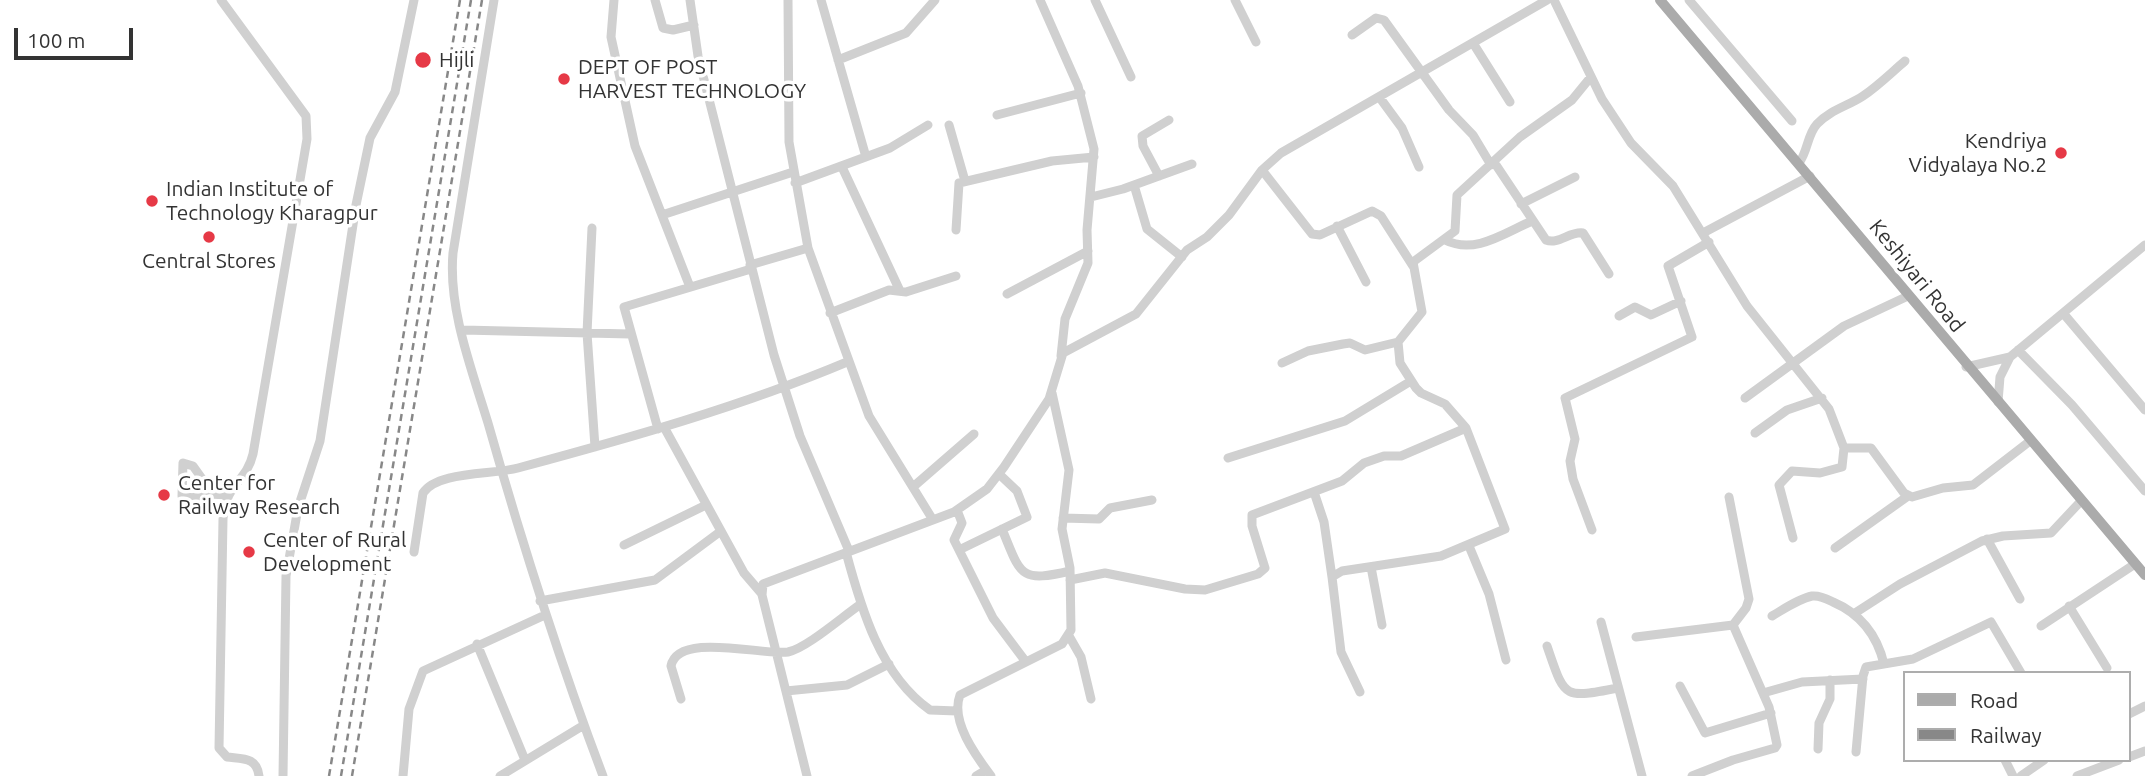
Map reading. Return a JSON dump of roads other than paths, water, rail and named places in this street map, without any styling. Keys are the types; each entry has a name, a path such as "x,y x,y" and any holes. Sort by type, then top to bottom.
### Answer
{"main road":[{"name":"Keshiyari Road","path":"1660,0 1810,176 1966,367 2145,575"}],"street":[{"path":"221,0 306,116 307,139 253,454 251,463 227,495 220,607 219,748 227,757 252,760 259,776"},
{"path":"282,776 285,604 291,548 300,501 320,441 356,205 370,138 395,92 414,0"},
{"path":"494,0 452,266 463,330 540,601 603,776"},
{"path":"614,0 611,37 640,163 690,287"},
{"path":"654,0 663,28 673,30 694,25"},
{"path":"690,0 732,192 784,389 847,552 861,604 889,664 907,691 923,706 936,713 957,711"},
{"path":"788,0 789,142 808,248 847,362 874,427 933,520"},
{"path":"821,0 866,157"},
{"path":"838,60 906,33 935,0"},
{"path":"762,595 766,582 957,510 987,489 1052,393 1061,356 1062,331 1084,274 1094,157 1090,124 1081,93 1040,0"},
{"path":"1095,0 1131,77"},
{"path":"1235,0 1256,42"},
{"path":"1061,356 1136,314 1190,248 1229,215 1262,170 1281,153 1547,0"},
{"path":"1554,0 1590,78 1631,143 1673,186 1747,306 1822,397 1836,421 1844,448 1844,464 1839,469 1821,473 1792,471 1779,485 1793,538"},
{"path":"1689,0 1792,121"},
{"path":"1352,35 1376,18 1384,20 1449,110 1473,135 1532,221 1550,242 1574,233 1583,233 1609,274"},
{"path":"1473,43 1510,102"},
{"path":"1799,163 1818,123 1835,110 1862,96 1905,61"},
{"path":"1413,266 1416,258 1445,240 1457,227 1457,195 1520,137 1572,100 1590,78"},
{"path":"997,115 1081,93"},
{"path":"1380,98 1402,128 1419,167"},
{"path":"1159,176 1143,146 1142,136 1169,120"},
{"path":"795,183 897,145 928,125"},
{"path":"948,125 965,181"},
{"path":"956,229 957,185 1052,161 1094,157"},
{"path":"1091,197 1135,185 1192,164"},
{"path":"842,166 900,292"},
{"path":"1262,170 1309,232 1320,235 1368,211 1377,213 1413,266 1422,312 1398,342 1361,350 1350,343 1343,344 1308,351 1282,363"},
{"path":"662,215 793,172"},
{"path":"1592,530 1573,479 1570,461 1575,439 1566,398 1692,337 1668,266 1706,238 1810,176"},
{"path":"1521,204 1575,177"},
{"path":"1135,185 1147,229 1182,257"},
{"path":"1445,240 1460,247 1476,246 1532,221"},
{"path":"1337,226 1366,282"},
{"path":"592,228 587,333 595,447"},
{"path":"1998,403 1998,384 2010,357 2145,245"},
{"path":"807,776 762,595 748,579 661,428 630,334 624,307 808,248"},
{"path":"1007,294 1088,251"},
{"path":"830,313 889,290 900,292 956,276"},
{"path":"1745,398 1795,365 1844,326 1908,296"},
{"path":"1619,316 1635,307 1651,314 1681,301"},
{"path":"2063,313 2145,410"},
{"path":"463,330 630,334"},
{"path":"1332,577 1342,571 1429,559 1502,532 1505,524 1466,428 1446,404 1421,393 1411,381 1400,363 1398,342"},
{"path":"2018,350 2081,414 2145,491"},
{"path":"1966,367 2010,357"},
{"path":"414,552 421,499 426,488 446,478 502,472 661,428 784,389 847,362"},
{"path":"1228,458 1345,421 1411,381"},
{"path":"1052,393 1068,457 1063,518 1070,575 1069,636 1081,657 1091,699"},
{"path":"1755,433 1787,410 1822,397"},
{"path":"1002,529 1018,564 1029,576 1039,579 1105,573 1205,590 1263,572 1252,515 1342,481 1364,463 1384,456 1401,456 1466,428"},
{"path":"912,487 974,433"},
{"path":"1835,548 1908,496 1973,485 2030,441"},
{"path":"1844,448 1871,448 1908,496"},
{"path":"213,494 193,466 183,463 183,496 192,499 213,494 227,495"},
{"path":"959,551 1025,519 1027,514 1017,491 999,474"},
{"path":"1314,492 1324,522 1337,639 1360,692"},
{"path":"1636,637 1733,625 1748,605 1729,497"},
{"path":"1063,518 1099,519 1110,508 1152,500"},
{"path":"1855,613 1900,584 1987,539 2051,533 2081,500"},
{"path":"624,545 706,505"},
{"path":"957,510 962,523 954,537 959,551 993,618 1027,662"},
{"path":"540,601 655,580 720,531"},
{"path":"1987,539 2020,599"},
{"path":"1469,546 1489,594 1506,660"},
{"path":"2041,626 2136,564"},
{"path":"1371,567 1381,625"},
{"path":"1772,615 1813,596 1855,613 1875,639 1884,664"},
{"path":"681,699 671,666 676,657 706,646 777,652 795,649 861,604"},
{"path":"2069,606 2107,668"},
{"path":"403,776 410,709 423,671 545,615"},
{"path":"1601,622 1642,776"},
{"path":"1856,752 1866,667 1922,655 1992,622 2016,671"},
{"path":"1692,776 1775,748 1771,713 1733,625"},
{"path":"976,776 989,773 957,711 958,701 964,692 1062,644 1069,636"},
{"path":"477,644 525,760"},
{"path":"1547,646 1560,682 1567,692 1576,695 1618,688"},
{"path":"786,691 848,685 889,664"},
{"path":"1763,692 1830,680 1863,679"},
{"path":"1818,749 1819,723 1830,699 1830,680"},
{"path":"1680,686 1705,733 1771,713"},
{"path":"500,776 584,725"},
{"path":"2021,776 2041,762"},
{"path":"2077,776 2114,762"}],"railway":[{"path":"329,776 460,0"},
{"path":"341,776 471,0"},
{"path":"352,776 482,0"}],"place":[{"name":"Hijli","path":"423,60"},
{"name":"DEPT OF POST HARVEST TECHNOLOGY","path":"564,79"},
{"name":"Kendriya Vidyalaya No.2","path":"2061,153"},
{"name":"Indian Institute of Technology Kharagpur","path":"152,201"},
{"name":"Central Stores","path":"209,237"},
{"name":"Center for Railway Research","path":"164,495"},
{"name":"Center of Rural Development","path":"249,552"}]}
